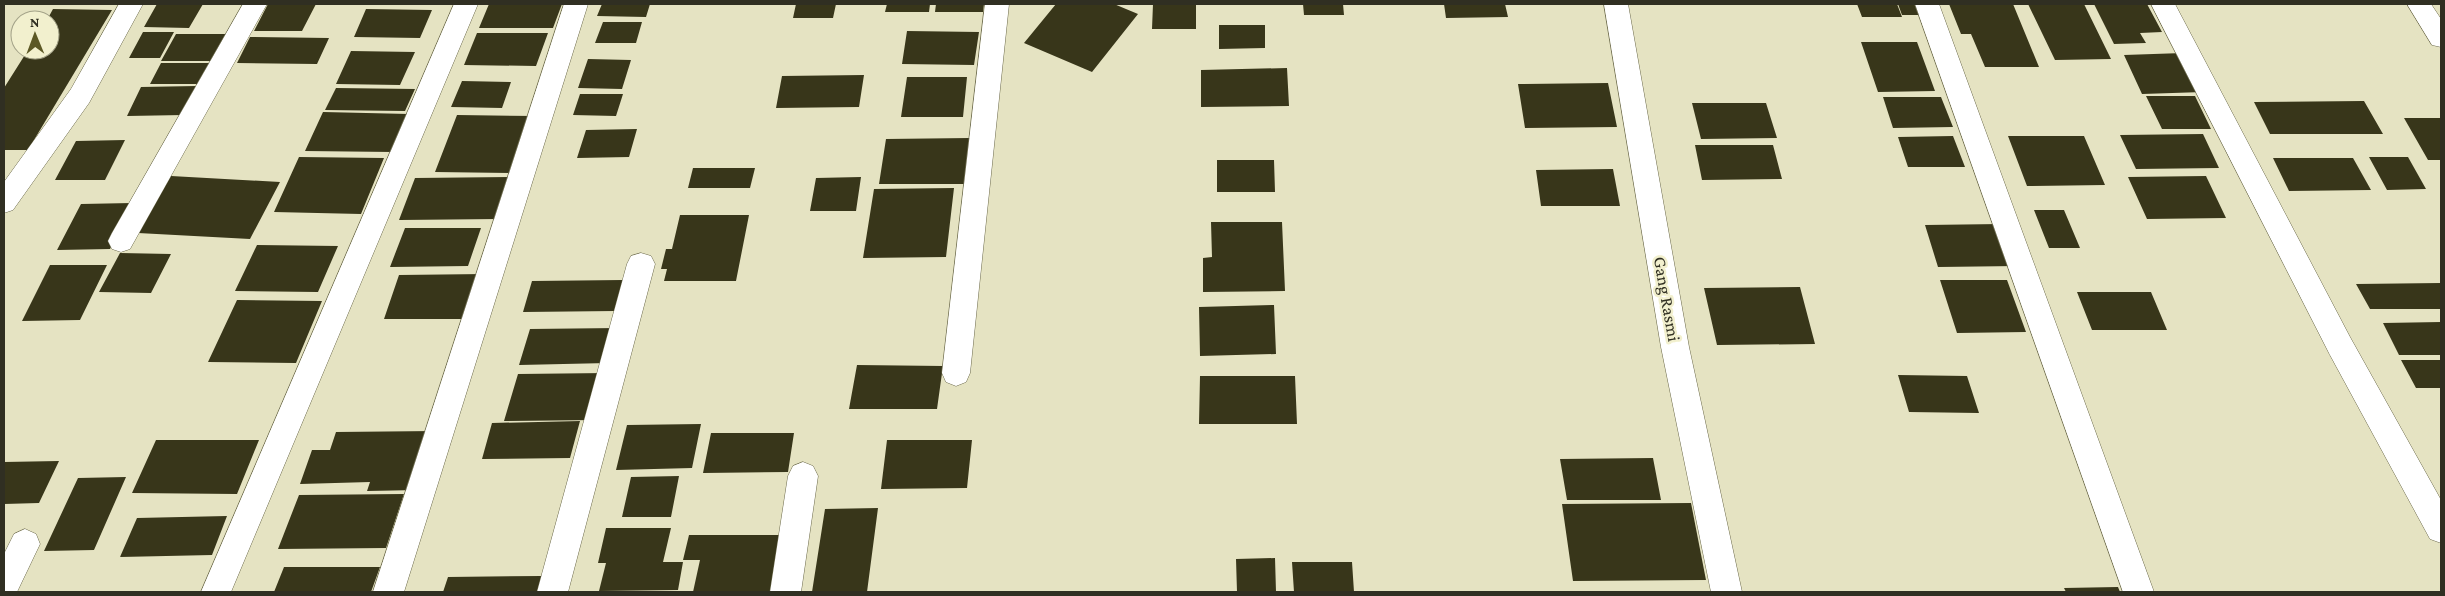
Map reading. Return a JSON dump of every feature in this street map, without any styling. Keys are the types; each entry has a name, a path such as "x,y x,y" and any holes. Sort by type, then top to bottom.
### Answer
{"street":[{"path":"4,202 80,96 131,4"},
{"path":"121,242 255,4"},
{"path":"216,592 466,4"},
{"path":"388,592 576,4"},
{"path":"956,373 997,4"},
{"name":"Gang Rasmi","path":"1616,4 1675,347 1727,592"},
{"path":"1927,4 2139,592"},
{"path":"2163,4 2340,346 2441,529"},
{"path":"2419,4 2441,38"},
{"path":"552,592 641,264"},
{"path":"785,592 803,476"},
{"path":"4,586 25,544"}],"building":[{"path":"157,4 203,4 189,28 144,27"},
{"path":"268,4 316,4 302,31 254,31"},
{"path":"489,4 562,4 553,28 479,28"},
{"path":"602,4 650,4 646,17 597,16"},
{"path":"796,4 836,4 833,18 793,18"},
{"path":"887,4 930,4 929,12 885,12"},
{"path":"936,4 984,4 983,12 935,12"},
{"path":"1056,4 1114,4 1138,14 1092,72 1024,43"},
{"path":"1153,4 1196,4 1196,29 1152,29"},
{"path":"1303,4 1343,4 1344,15 1304,15"},
{"path":"1444,4 1505,4 1508,17 1446,18"},
{"path":"1857,4 1897,4 1902,17 1862,17"},
{"path":"1898,4 1926,4 1930,15 1902,15"},
{"path":"1949,4 2013,4 2039,67 1985,67 1971,34 1961,34"},
{"path":"2028,4 2084,4 2111,59 2055,60"},
{"path":"2094,4 2147,4 2162,32 2140,33 2146,43 2114,44"},
{"path":"53,9 112,10 28,150 4,150 4,88 22,60 60,60 60,10"},
{"path":"366,9 432,10 420,38 354,37"},
{"path":"603,22 642,22 636,43 595,43"},
{"path":"1219,25 1265,25 1265,48 1219,49"},
{"path":"907,31 979,32 974,65 902,64"},
{"path":"143,32 174,32 160,58 129,58"},
{"path":"477,33 548,33 536,66 464,65"},
{"path":"176,34 226,34 211,61 161,61"},
{"path":"250,37 329,38 317,64 237,63"},
{"path":"1861,42 1917,42 1935,91 1878,92"},
{"path":"351,51 415,52 400,85 336,84"},
{"path":"2183,53 2203,92 2142,94 2124,55"},
{"path":"588,59 631,60 622,89 578,88"},
{"path":"161,63 216,63 205,84 150,84"},
{"path":"1287,68 1289,106 1201,107 1201,70"},
{"path":"864,75 859,107 776,108 782,76"},
{"path":"907,77 967,77 963,117 901,117"},
{"path":"462,81 511,82 502,108 451,107"},
{"path":"1608,83 1617,127 1525,128 1518,84"},
{"path":"197,86 183,115 127,116 141,87"},
{"path":"336,88 415,89 405,111 325,110"},
{"path":"580,94 623,94 616,116 573,115"},
{"path":"2146,96 2195,96 2211,129 2162,129"},
{"path":"1883,97 1941,97 1953,127 1893,128"},
{"path":"2364,101 2383,134 2270,134 2254,102"},
{"path":"1692,103 1766,103 1777,138 1701,139"},
{"path":"323,112 409,114 393,152 305,151"},
{"path":"457,115 535,116 515,173 435,172"},
{"path":"2404,118 2441,118 2441,160 2428,160"},
{"path":"637,129 629,157 577,158 586,130"},
{"path":"2203,134 2219,168 2136,169 2120,135"},
{"path":"1953,136 1965,167 1908,167 1898,137"},
{"path":"2008,136 2084,136 2105,185 2027,186"},
{"path":"970,138 965,184 879,184 886,139"},
{"path":"125,140 105,180 55,180 76,141"},
{"path":"1695,145 1773,145 1782,179 1702,180"},
{"path":"299,157 384,158 361,214 274,212"},
{"path":"2369,157 2408,157 2426,189 2387,190"},
{"path":"2273,158 2353,158 2371,190 2289,191"},
{"path":"1217,160 1274,160 1275,192 1217,192"},
{"path":"693,168 755,168 750,188 688,188"},
{"path":"1613,169 1620,206 1541,206 1536,170"},
{"path":"171,176 280,182 250,239 138,233"},
{"path":"2206,176 2226,218 2147,219 2128,177"},
{"path":"511,177 498,219 399,220 415,178"},
{"path":"861,177 856,211 810,211 816,178"},
{"path":"954,188 946,257 863,258 874,189"},
{"path":"132,203 110,249 57,250 81,204"},
{"path":"2034,210 2064,210 2080,248 2049,248"},
{"path":"680,215 749,215 736,281 664,281 667,269 661,269 666,249 672,249"},
{"path":"1211,222 1282,222 1285,291 1203,292 1203,258 1212,257"},
{"path":"2001,224 2017,266 1938,267 1925,225"},
{"path":"405,228 481,228 468,266 390,267"},
{"path":"257,245 338,246 318,292 235,291"},
{"path":"120,253 171,254 151,293 99,292"},
{"path":"50,265 107,265 80,320 22,321"},
{"path":"485,274 471,319 384,319 399,275"},
{"path":"623,280 615,311 523,312 532,281"},
{"path":"1940,280 2007,280 2026,332 1957,333"},
{"path":"2441,283 2441,309 2370,309 2356,284"},
{"path":"1800,287 1815,344 1717,345 1704,288"},
{"path":"2077,292 2151,292 2167,330 2092,330"},
{"path":"237,300 322,301 296,363 208,362"},
{"path":"1274,305 1276,354 1200,356 1199,307"},
{"path":"2441,322 2441,355 2399,355 2383,323"},
{"path":"618,328 608,363 519,365 530,329"},
{"path":"2401,360 2441,360 2441,388 2416,388"},
{"path":"857,365 943,366 937,409 849,409"},
{"path":"607,373 596,420 504,421 518,374"},
{"path":"1898,375 1967,376 1979,413 1909,412"},
{"path":"1200,376 1295,376 1297,424 1199,424"},
{"path":"580,421 570,458 482,459 492,423"},
{"path":"701,424 692,468 616,470 627,425"},
{"path":"436,431 418,490 367,491 370,482 300,484 312,450 330,450 336,432"},
{"path":"711,433 794,433 788,472 703,473"},
{"path":"156,440 259,440 237,494 132,493"},
{"path":"887,440 972,440 967,488 881,489"},
{"path":"1653,458 1661,500 1567,500 1560,459"},
{"path":"59,461 39,503 4,504 4,462"},
{"path":"679,476 671,517 622,517 631,477"},
{"path":"126,477 94,550 44,551 78,478"},
{"path":"404,494 386,548 278,549 299,495"},
{"path":"1691,503 1706,580 1573,581 1562,504"},
{"path":"878,508 867,592 812,592 825,509"},
{"path":"227,516 212,555 120,557 137,518"},
{"path":"606,528 671,528 663,562 683,562 678,590 599,591 606,563 598,563"},
{"path":"689,535 782,535 772,592 693,592 700,560 683,560"},
{"path":"1275,558 1276,592 1237,592 1236,559"},
{"path":"1292,562 1352,562 1354,592 1294,592"},
{"path":"284,567 380,567 371,592 274,592"},
{"path":"542,576 538,592 443,592 448,577"},
{"path":"2118,587 2120,592 2066,592 2064,588"}]}
